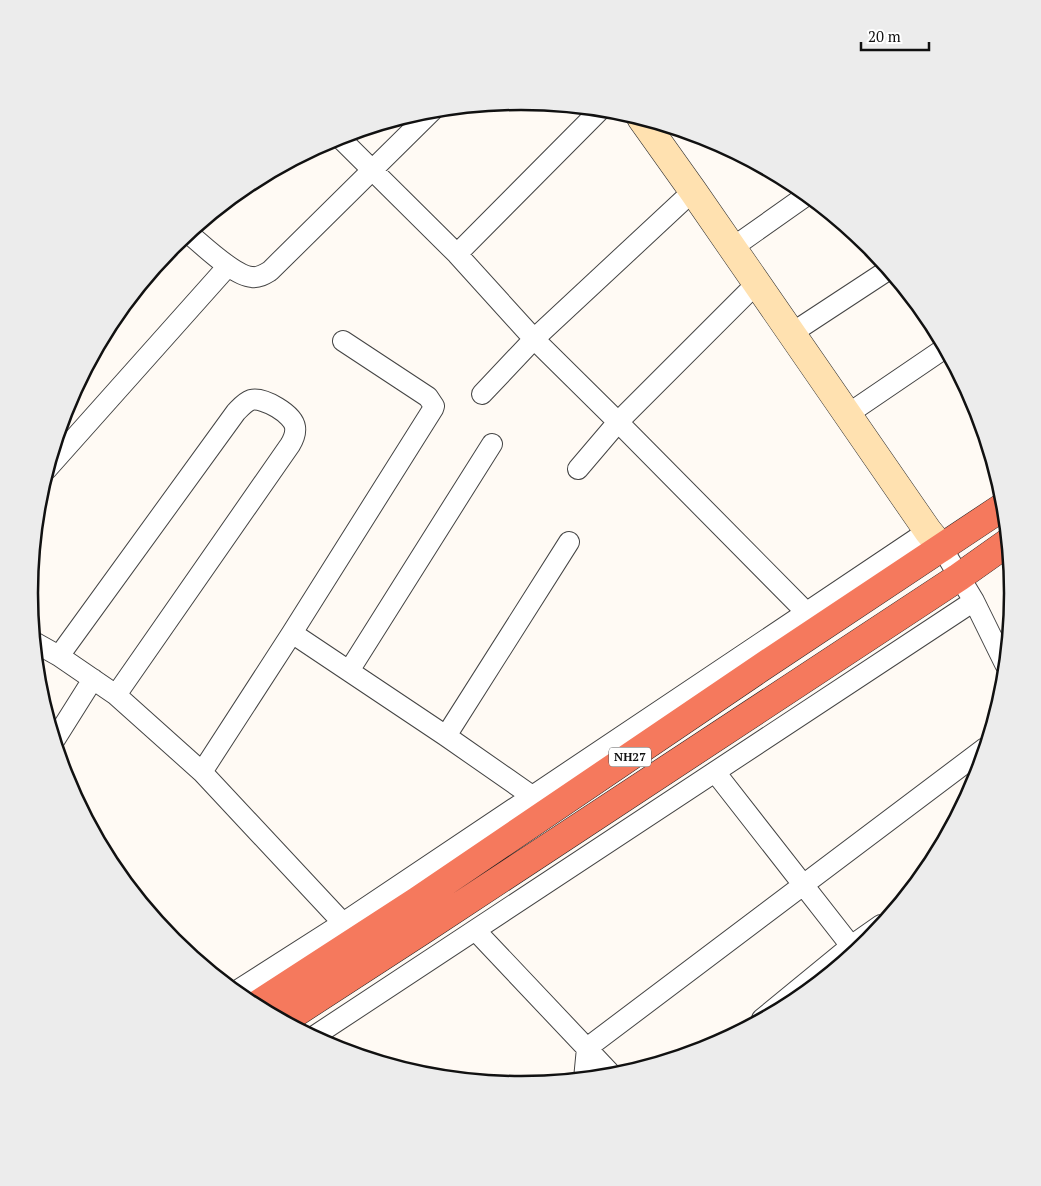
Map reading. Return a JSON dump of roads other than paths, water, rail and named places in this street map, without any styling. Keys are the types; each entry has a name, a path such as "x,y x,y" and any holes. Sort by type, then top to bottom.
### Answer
{"highway":[{"name":"NH27","path":"262,1001 417,901 935,539 996,510"},
{"name":"NH27","path":"290,1017 959,577 1001,547"}],"street":[{"path":"456,254 594,116"},
{"path":"194,238 242,275 261,276 270,271 423,120"},
{"path":"647,126 935,539 974,601 999,652"},
{"path":"345,143 456,254 534,339 806,612"},
{"path":"482,394 534,339 693,191"},
{"path":"732,248 801,200"},
{"path":"57,458 228,266"},
{"path":"792,334 883,274"},
{"path":"578,469 618,422 757,282"},
{"path":"202,772 431,414 434,406 428,398 343,341"},
{"path":"848,414 939,352"},
{"path":"59,656 236,412 251,400 260,400 288,416 294,422 296,428 290,445 116,695"},
{"path":"349,671 492,444"},
{"path":"242,988 343,923 806,612 935,539"},
{"path":"446,736 568,542"},
{"path":"320,1032 974,601"},
{"path":"292,633 532,796"},
{"path":"41,646 116,695 202,772 343,923"},
{"path":"59,733 92,679"},
{"path":"585,1072 587,1048 975,755"},
{"path":"715,772 851,945"},
{"path":"475,930 606,1068"},
{"path":"810,980 841,954"}]}
